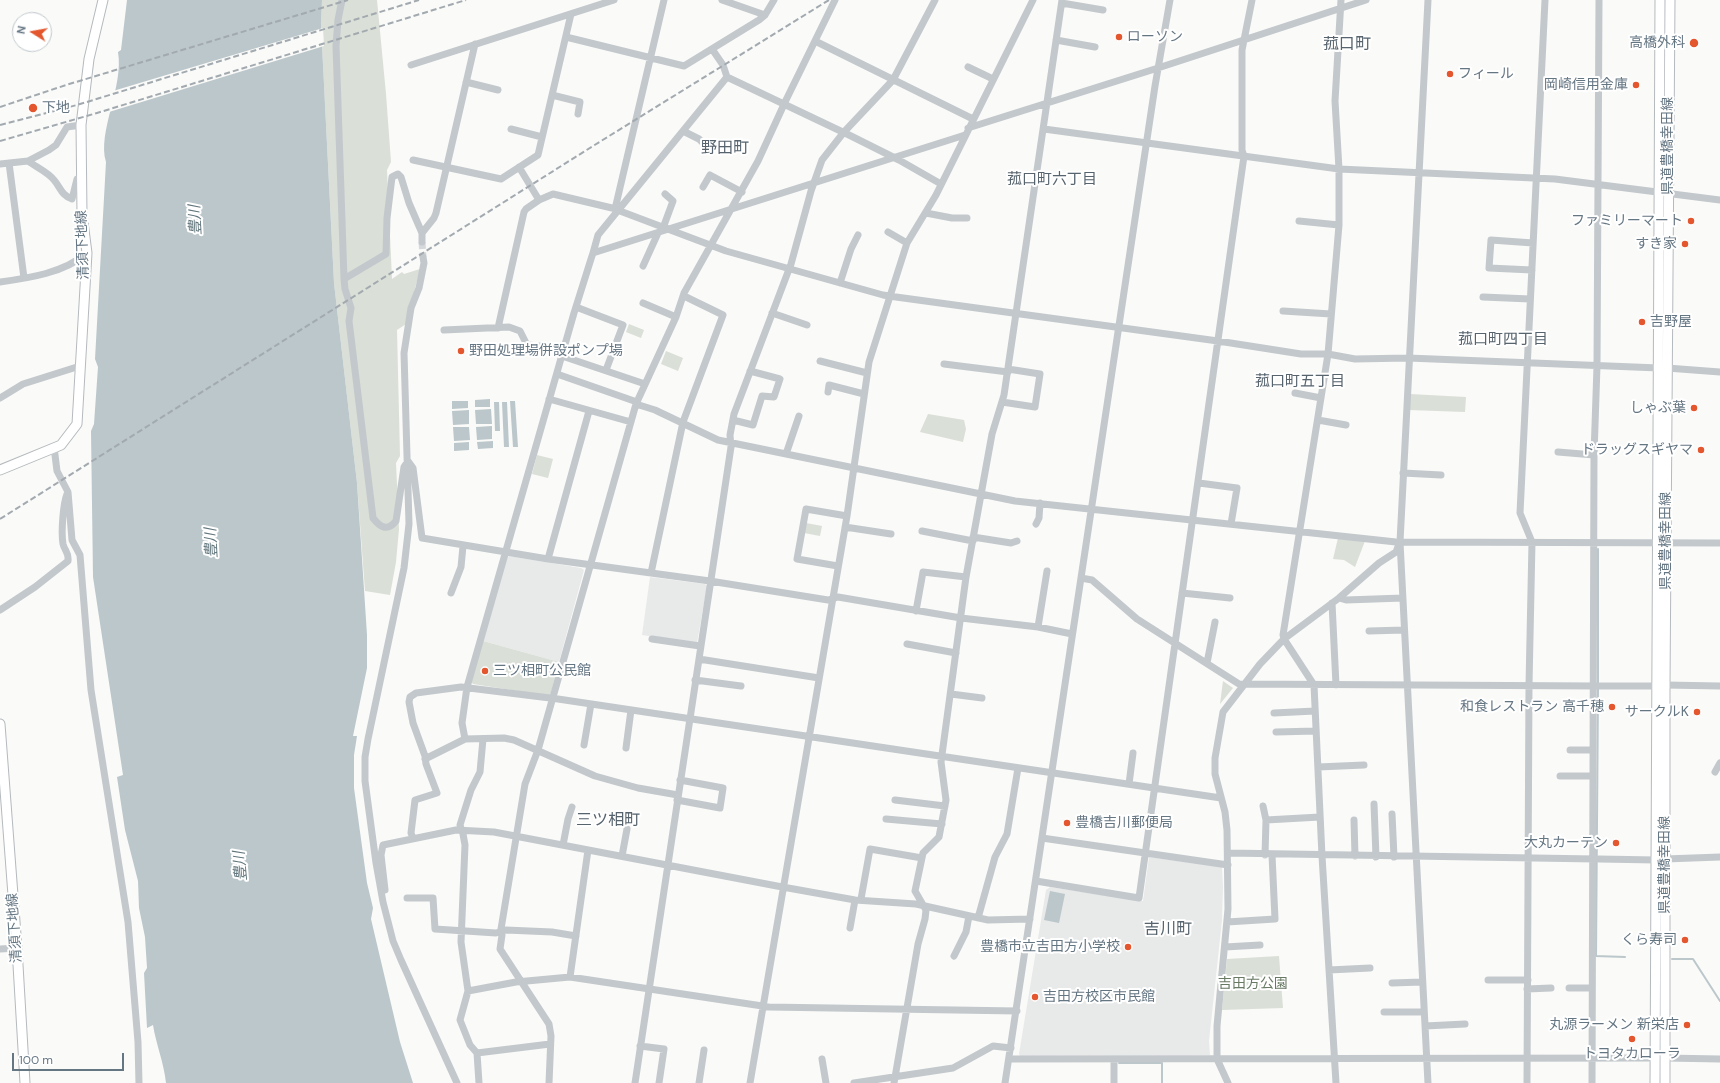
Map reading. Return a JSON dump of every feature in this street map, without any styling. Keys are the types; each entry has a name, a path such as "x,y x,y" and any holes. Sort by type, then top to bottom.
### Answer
{"main road":[{"name":"清須下地線","path":"0,470 61,445 77,424 87,253 82,214 81,125 89,60 103,0"},
{"name":"県道豊橋幸田線","path":"1660,0 1664,193"},
{"name":"県道豊橋幸田線","path":"1655,1083 1660,1058 1664,193 1670,0"},
{"name":"清須下地線","path":"0,724 17,948 25,1083"},
{"name":"県道豊橋幸田線","path":"1660,1058 1665,1083"}],"street":[{"path":"342,0 338,20 336,46 344,279 345,289 351,308 349,322 373,518 380,525 387,528 392,527 396,521 404,467 408,461"},
{"path":"411,65 614,0"},
{"path":"616,210 664,0"},
{"path":"722,0 765,15"},
{"path":"566,37 684,66 765,15 774,0"},
{"path":"549,1083 551,1036 549,1024 500,949 525,784 538,750 553,699 590,564 637,403 684,296 733,209 765,148 835,0"},
{"path":"635,1083 696,680 732,420 789,268 813,184 824,156 844,132 893,80 935,0"},
{"path":"750,1083 847,516 867,373 874,345 906,243 926,213 1033,0"},
{"path":"1005,1083 1146,143 1170,0"},
{"path":"1036,881 1139,898 1199,483 1244,156 1242,150 1242,50 1252,0"},
{"path":"1336,1083 1322,856 1314,685 1284,640 1283,635 1328,354 1339,225 1339,169 1335,101 1341,0"},
{"path":"594,253 663,230 813,184 1046,103 1366,0"},
{"path":"1428,0 1408,358 1400,542 1415,857 1428,1083"},
{"path":"1527,1083 1529,686 1532,542 1520,513 1546,0"},
{"path":"1592,1083 1592,988 1596,859 1593,776 1597,686 1594,455 1597,366 1597,184 1600,59 1599,0"},
{"path":"895,1080 918,944 926,910 915,891 923,853 939,837 946,806 941,762 966,577 980,493 992,434 1002,402 1008,370 1062,2 1103,10"},
{"path":"413,160 501,179 538,155 571,14"},
{"path":"1056,40 1095,47"},
{"path":"815,41 973,119"},
{"path":"422,233 434,218 475,44"},
{"path":"712,49 723,66 727,77 844,132 894,157 941,184"},
{"path":"968,67 993,79"},
{"path":"465,740 462,723 467,687 549,399 576,307 594,253 598,235 616,210 727,77"},
{"path":"466,82 498,90"},
{"path":"552,95 580,102 578,114"},
{"path":"0,164 28,161 56,145 67,127 81,125"},
{"path":"1044,129 1339,169 1537,179 1597,184 1720,200"},
{"path":"511,130 542,137"},
{"path":"682,131 699,139 705,145"},
{"path":"28,161 54,180 63,194 69,198 72,199 77,179 82,181"},
{"path":"9,163 24,278"},
{"path":"519,167 539,200"},
{"path":"344,279 386,254 388,203 392,177 394,175 398,174 401,177 409,203 422,233 422,242"},
{"path":"703,187 710,175 742,192"},
{"path":"498,328 524,212 539,200 553,194 616,210 663,230 712,246 889,296 1218,341 1301,354 1328,354 1355,359 1408,358 1527,364 1663,368 1720,372"},
{"path":"643,266 663,230 673,201 665,194"},
{"path":"926,213 952,218 967,218"},
{"path":"1298,221 1339,225"},
{"path":"888,232 906,243"},
{"path":"840,283 851,249 858,236"},
{"path":"1532,270 1489,268 1491,240 1534,243"},
{"path":"0,282 60,269 82,258 87,253"},
{"path":"423,257 424,263 419,288 411,308 404,353 409,524 404,568 365,757 365,780 376,863 383,902 393,941 457,1083"},
{"path":"651,573 683,422 722,315 684,296"},
{"path":"1483,297 1530,299"},
{"path":"643,304 676,317"},
{"path":"576,307 623,325 606,370"},
{"path":"1283,311 1331,314"},
{"path":"772,313 808,325"},
{"path":"444,330 509,327 518,329 527,345 564,348"},
{"path":"562,356 645,384"},
{"path":"820,361 867,373"},
{"path":"944,364 1040,374 1035,407 1002,402"},
{"path":"0,398 23,384 80,366"},
{"path":"732,420 752,425 762,396 774,397 780,380 750,371"},
{"path":"557,374 655,410 683,422 718,440 1014,500 1300,533 1400,542 1532,542 1595,544 1720,543"},
{"path":"828,392 829,385 864,394"},
{"path":"1295,393 1321,398"},
{"path":"549,399 631,422"},
{"path":"548,559 589,411"},
{"path":"786,454 799,416"},
{"path":"1318,420 1346,425"},
{"path":"54,447 57,471 68,492 72,540 80,555 91,690 128,922 140,1083"},
{"path":"1558,452 1594,455"},
{"path":"408,461 413,468 422,538 548,559 710,581 833,600 838,598 961,618 1038,627 1072,634"},
{"path":"1403,473 1440,475"},
{"path":"1199,483 1237,488 1231,524"},
{"path":"0,610 35,587 68,562 69,555 63,544 64,502 68,492"},
{"path":"1036,524 1039,518 1040,503"},
{"path":"838,566 797,559 806,509 847,516"},
{"path":"845,527 891,534"},
{"path":"922,531 973,539 1011,543 1017,541"},
{"path":"1228,1083 1219,1067 1217,1059 1217,1026 1228,909 1227,830 1222,798 1215,774 1215,758 1223,712 1244,684 1284,640 1339,598 1379,563 1396,552 1400,542"},
{"path":"451,593 461,567 463,546"},
{"path":"1038,627 1047,571"},
{"path":"916,611 923,572 966,577"},
{"path":"1081,578 1092,580 1124,610 1239,684 1720,686"},
{"path":"1182,593 1230,598"},
{"path":"1339,598 1346,600 1402,598"},
{"path":"1332,603 1336,685"},
{"path":"1207,663 1215,622"},
{"path":"1369,632 1404,630"},
{"path":"652,639 700,646"},
{"path":"907,644 956,653"},
{"path":"699,659 819,678"},
{"path":"696,680 741,686"},
{"path":"413,838 411,832 416,800 437,793 413,723 409,702 410,697 416,692 467,687 809,736 1222,798"},
{"path":"951,694 982,698"},
{"path":"584,745 591,704"},
{"path":"626,748 632,710"},
{"path":"1274,713 1316,711"},
{"path":"1276,732 1316,730"},
{"path":"426,759 465,740 504,738 514,740 538,750 565,764 595,776 720,808 723,788 680,780"},
{"path":"479,1083 477,1053 470,1045 460,1020 468,991 461,930 465,845 460,825 470,790 480,772 483,739"},
{"path":"1570,750 1593,750"},
{"path":"1128,784 1133,754"},
{"path":"1715,772 1720,763"},
{"path":"1318,767 1364,765"},
{"path":"978,918 995,857 1007,834 1018,768"},
{"path":"1560,776 1593,776"},
{"path":"895,800 946,806"},
{"path":"1374,804 1376,857"},
{"path":"563,845 572,806"},
{"path":"1227,922 1275,919 1266,820 1263,806"},
{"path":"1392,814 1394,857"},
{"path":"1266,820 1320,817"},
{"path":"886,819 942,824"},
{"path":"1354,820 1355,856"},
{"path":"622,856 627,829"},
{"path":"383,902 385,894 381,848 383,844 462,830 494,832 858,899 922,905 988,920 1030,919"},
{"path":"1042,838 1228,865"},
{"path":"850,928 870,849 922,858"},
{"path":"570,977 588,850"},
{"path":"1228,853 1376,857 1661,860 1720,857"},
{"path":"407,898 432,898 435,929 502,932 506,930 544,932 576,936"},
{"path":"954,956 966,932 969,916"},
{"path":"1225,947 1260,945"},
{"path":"0,949 17,948"},
{"path":"1329,970 1370,968"},
{"path":"468,991 522,982 570,977 763,1007 1017,1011"},
{"path":"1488,980 1528,980"},
{"path":"1392,982 1422,982"},
{"path":"1528,989 1550,988"},
{"path":"1569,988 1592,988"},
{"path":"1384,1012 1424,1012"},
{"path":"1425,1026 1465,1024"},
{"path":"477,1053 550,1044"},
{"path":"640,1046 664,1049 659,1083"},
{"path":"854,1083 895,1080 953,1068 993,1046 1010,1048"},
{"path":"699,1083 704,1050"},
{"path":"822,1059 826,1083"},
{"path":"1009,1059 1720,1059"},
{"path":"1114,1059 1114,1083"}],"shaded area":[{"path":"509,556 581,568 584,570 559,662 483,641 506,558"},
{"path":"650,577 705,584 707,586 697,643 642,635"},
{"name":"豊橋市立吉田方小学校","path":"1149,857 1222,867 1222,920 1209,1041 1210,1055 1020,1056 1019,1054 1046,890 1050,887 1143,901"}],"green space":[{"path":"322,0 377,0 391,162 387,170 392,279 402,272 404,274 420,269 406,324 397,330 400,456 396,463 399,529 396,562 390,595 365,591 357,483 334,283 321,25"},
{"path":"629,324 644,330 641,338 626,332"},
{"path":"666,351 683,358 678,371 661,364"},
{"path":"1410,394 1466,397 1465,412 1409,410"},
{"path":"928,414 964,420 966,429 963,442 920,432"},
{"path":"537,455 553,459 548,478 532,474"},
{"path":"806,523 822,526 820,536 804,533"},
{"path":"1338,538 1365,541 1355,567 1344,560 1333,559"},
{"path":"483,641 559,662 550,696 473,684 471,682"},
{"path":"1223,681 1233,688 1220,704"},
{"name":"吉田方公園","path":"1279,956 1283,1008 1222,1010 1227,959"}],"water":[{"name":"豊川","path":"127,0 322,0 321,25 334,283 357,483 367,635 367,668 353,736 357,736 354,755 354,788 367,883 373,908 371,919 400,1042 413,1083 166,1083 164,1068 153,1025 147,1028 144,973 147,968 145,937 139,908 138,881 125,830 117,777 123,775 93,577 91,431 94,424 98,367 95,359 106,162 104,150 107,123 117,80 119,66 118,52 121,50"},
{"path":"490,399 490,407 475,407 475,400"},
{"path":"452,401 468,401 468,408 452,409"},
{"path":"510,401 515,401 518,447 513,447"},
{"path":"494,402 499,402 500,431 495,431"},
{"path":"502,402 507,402 509,447 504,447"},
{"path":"491,409 492,424 476,424 475,410"},
{"path":"469,410 469,424 453,425 452,411"},
{"path":"492,426 492,439 477,440 476,427"},
{"path":"453,427 469,427 470,440 454,441"},
{"path":"493,441 493,448 478,449 477,442"},
{"path":"469,442 469,450 454,451 454,443"},
{"path":"1050,891 1065,894 1059,923 1044,920"}],"pier":[{"path":"323,28 324,46 109,112 113,91"}],"waterway":[{"path":"1598,549 1598,684"},
{"path":"1598,688 1596,956 1625,957"},
{"path":"1672,959 1693,959 1720,1001"},
{"path":"1119,1063 1162,1063 1162,1083"}],"tunnel":[{"path":"422,242 423,257"}],"railway":[{"path":"0,107 66,85 348,0"},
{"path":"0,125 77,105 419,0"},
{"path":"0,141 97,113 466,0"},
{"path":"0,519 593,146 829,0"}],"place":[{"name":"ローソン","path":"1119,37"},
{"name":"高橋外科","path":"1694,43"},
{"name":"フィール","path":"1450,74"},
{"name":"岡崎信用金庫","path":"1636,85"},
{"name":"下地","path":"33,108"},
{"name":"ファミリーマート","path":"1691,221"},
{"name":"すき家","path":"1685,244"},
{"name":"吉野屋","path":"1642,322"},
{"name":"野田処理場併設ポンプ場","path":"461,351"},
{"name":"しゃぶ葉","path":"1694,408"},
{"name":"ドラッグスギヤマ","path":"1701,450"},
{"name":"三ツ相町公民館","path":"485,671"},
{"name":"和食レストラン 高千穂","path":"1612,707"},
{"name":"サークルK","path":"1697,712"},
{"name":"豊橋吉川郵便局","path":"1067,823"},
{"name":"大丸カーテン","path":"1616,843"},
{"name":"くら寿司","path":"1685,940"},
{"name":"豊橋市立吉田方小学校","path":"1128,947"},
{"name":"吉田方校区市民館","path":"1035,997"},
{"name":"丸源ラーメン 新栄店","path":"1687,1025"},
{"name":"トヨタカローラ","path":"1632,1039"}],"district":[{"name":"菰口町","path":"1347,45"},
{"name":"野田町","path":"725,149"},
{"name":"菰口町六丁目","path":"1052,180"},
{"name":"菰口町四丁目","path":"1503,340"},
{"name":"菰口町五丁目","path":"1300,382"},
{"name":"三ツ相町","path":"608,821"},
{"name":"吉川町","path":"1168,930"}]}
